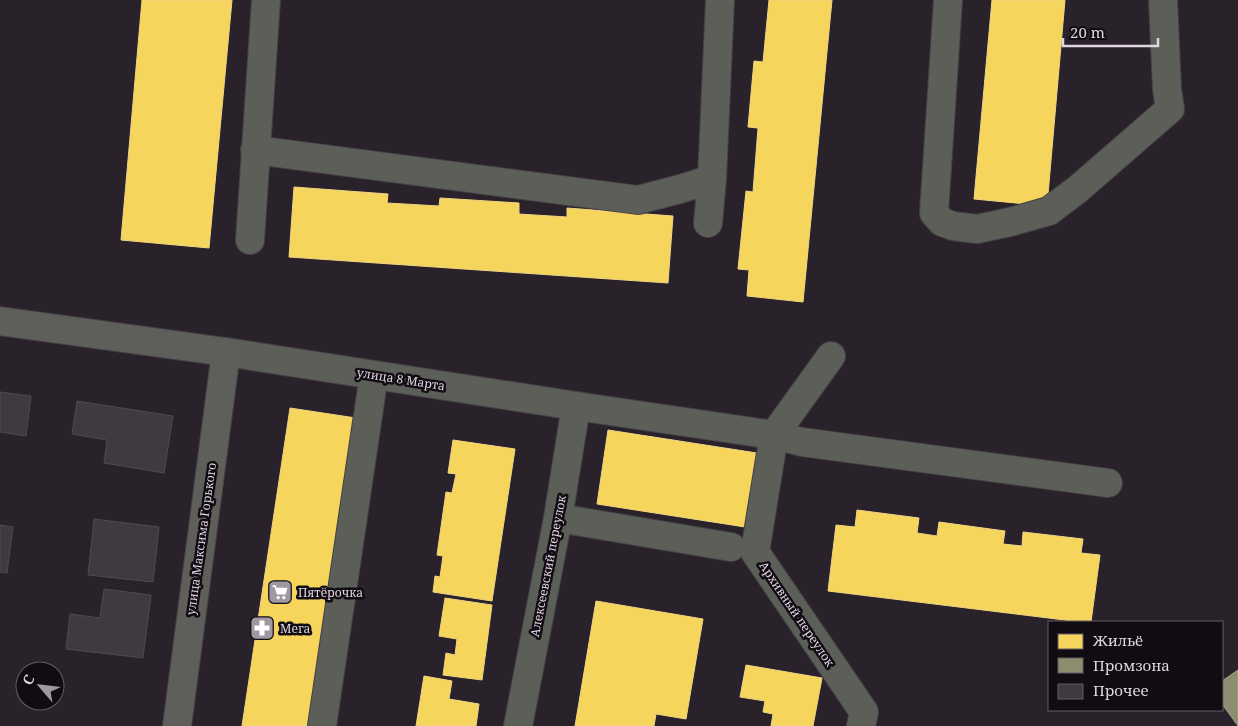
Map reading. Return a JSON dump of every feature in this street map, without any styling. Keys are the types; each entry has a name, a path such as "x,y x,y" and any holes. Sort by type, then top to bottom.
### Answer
{"main road":[{"name":"улица 8 Марта","path":"0,321 226,352"},
{"name":"улица Максима Горького","path":"176,726 226,352"}],"street":[{"path":"250,240 266,0"},
{"path":"708,223 712,179 720,0"},
{"path":"948,0 934,213 942,222 953,226 977,229 1048,211 1078,188 1170,109 1167,89 1163,0"},
{"path":"256,150 638,200 712,179"},
{"name":"улица 8 Марта","path":"226,352 774,435 802,442 1108,483"},
{"path":"774,435 831,356"},
{"path":"322,726 374,374"},
{"name":"Алексеевский переулок","path":"518,726 558,518 576,406"},
{"name":"Архивный переулок","path":"774,435 755,552 869,721"},
{"path":"558,518 731,547"}],"building: Жильё":[{"path":"142,0 232,0 209,248 121,240"},
{"path":"769,0 832,0 803,302 747,296 749,270 738,269 746,191 753,192 758,128 748,127 754,61 763,62"},
{"path":"992,0 1065,0 1047,206 974,199"},
{"path":"294,187 388,194 387,203 439,206 440,198 519,203 519,214 567,217 567,208 673,216 668,283 289,257"},
{"path":"290,408 356,418 310,726 242,726"},
{"path":"608,430 757,453 745,527 597,504"},
{"path":"453,440 515,449 492,601 433,592 435,576 440,577 443,556 437,555 446,492 452,493 456,474 448,473"},
{"path":"857,510 919,518 917,533 937,536 939,522 1005,531 1003,544 1022,546 1023,532 1083,539 1081,553 1100,555 1091,621 1073,621 828,591 836,525 855,527"},
{"path":"445,598 492,605 482,680 443,675 446,653 455,655 457,639 439,636"},
{"path":"596,601 703,619 686,719 656,714 654,726 575,726"},
{"path":"746,665 822,678 813,726 771,726 773,714 763,712 765,701 740,697"},
{"path":"424,676 452,681 449,699 479,704 476,726 416,726"}],"building: Промзона":[{"path":"1238,670 1238,726 1223,705 1223,680"}],"building: Прочее":[{"path":"0,392 31,396 26,436 0,432"},
{"path":"77,401 173,416 164,473 104,463 107,440 72,434"},
{"path":"94,519 159,527 153,582 88,575"},
{"path":"0,525 13,527 7,573 0,572"},
{"path":"104,589 151,595 143,658 66,649 70,614 100,618"}],"place":[{"name":"Пятёрочка","path":"280,592"},
{"name":"Мега","path":"262,628"}]}
